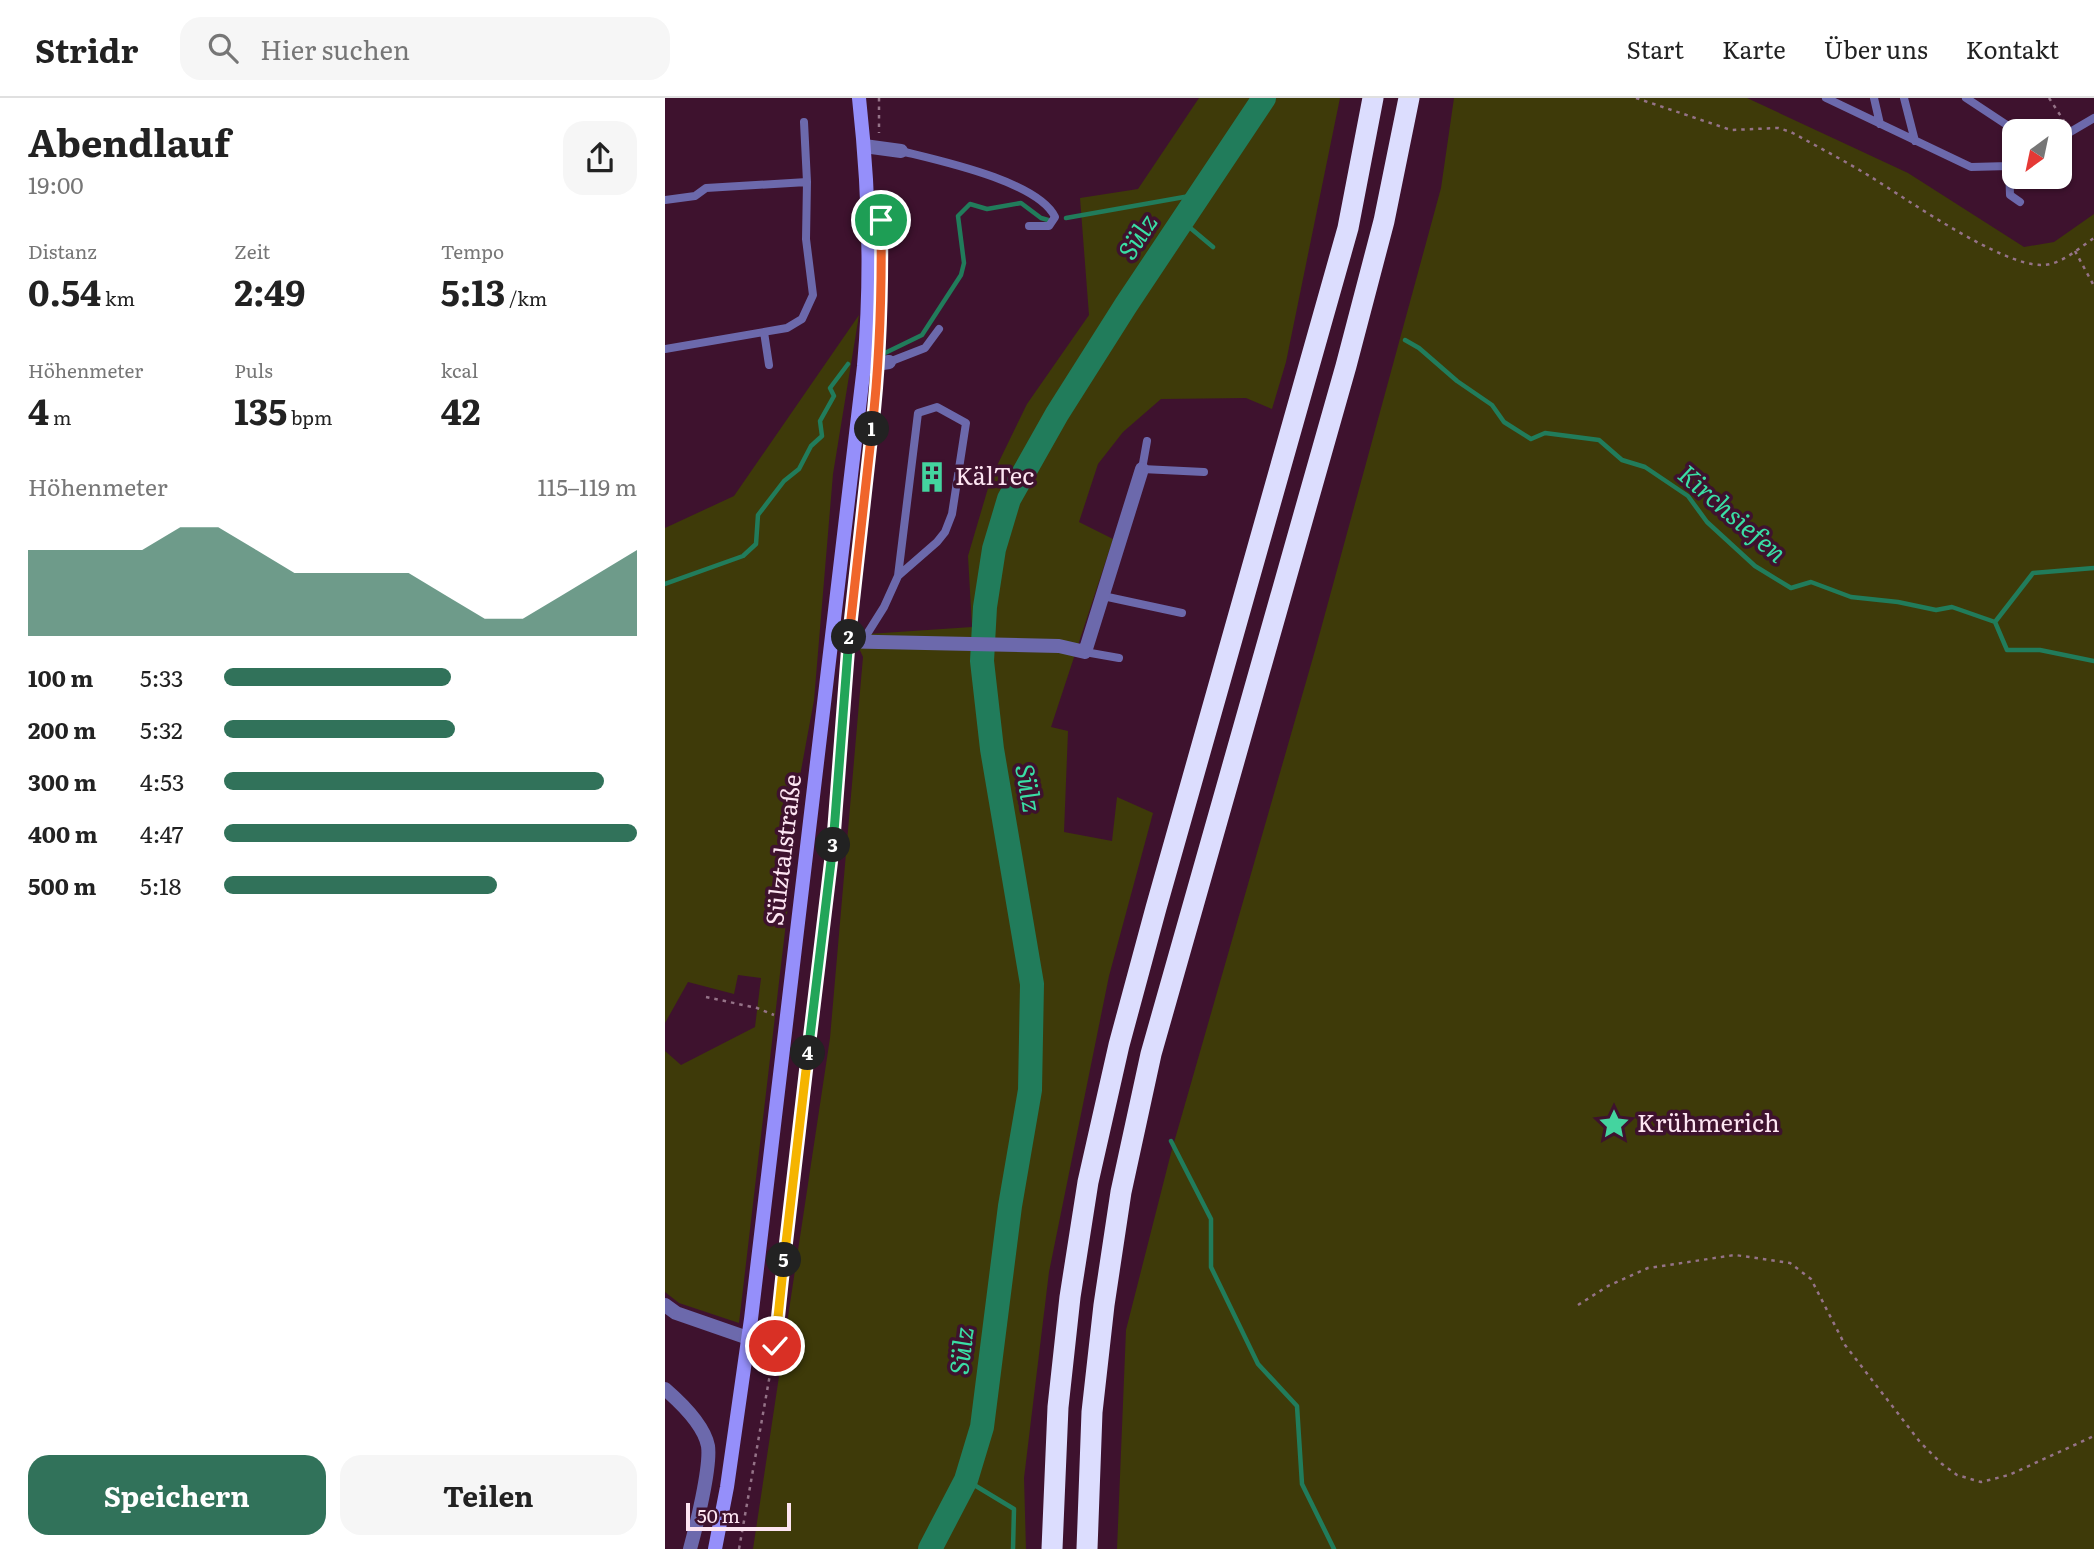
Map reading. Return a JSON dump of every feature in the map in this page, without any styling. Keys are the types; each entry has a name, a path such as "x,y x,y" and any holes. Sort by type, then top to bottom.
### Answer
{"highway":[{"path":"1052,1549 1058,1407 1070,1297 1088,1182 1119,1045 1156,908 1348,228 1373,98"},
{"path":"1087,1549 1092,1412 1104,1305 1121,1192 1148,1067 1346,366 1384,221 1409,98"}],"main road":[{"name":"Sülztalstraße","path":"715,1549 727,1487 751,1319 864,366 870,241 859,98"}],"street":[{"path":"864,146 901,151"},
{"path":"864,366 889,362"},
{"path":"832,641 1059,646 1085,652 1142,470"},
{"path":"665,1305 676,1313 748,1338"},
{"path":"665,1389 702,1431 708,1446 701,1501 690,1549"}],"lane":[{"path":"1826,98 1971,167 2002,165"},
{"path":"1845,98 1847,109"},
{"path":"1874,98 1880,124"},
{"path":"1904,98 1915,141"},
{"path":"1966,98 2002,122"},
{"path":"2072,130 2094,118"},
{"path":"665,349 795,326 806,313 813,295 806,239 804,122"},
{"path":"901,151 982,172 1027,192 1053,211 1055,217 1049,226 1029,226"},
{"path":"665,200 695,196 705,188 807,182"},
{"path":"2010,189 2010,195 2020,202"},
{"path":"889,362 925,348 939,329"},
{"path":"764,332 769,365"},
{"path":"855,642 884,607 898,576 918,413 937,407 966,423 952,514 945,532 937,542 898,576"},
{"path":"1147,441 1142,470 1204,472"},
{"path":"1103,596 1182,613"},
{"path":"1085,652 1119,659"}],"path":[{"path":"879,98 879,147"},
{"path":"1636,98 1731,130 1778,128 1791,132 2015,261 2045,265 2060,261 2094,238"},
{"path":"2049,98 2063,119"},
{"path":"2075,251 2094,286"},
{"path":"739,1549 775,1346 855,642 870,448"},
{"path":"706,997 757,1008 787,1020"},
{"path":"1578,1305 1608,1286 1647,1268 1735,1255 1790,1263 1811,1279 1845,1345 1920,1442 1957,1475 1982,1482 2009,1475 2094,1436"}],"shaded area":[{"path":"1199,98 1340,98 1286,362 1272,409 1246,398 1161,399 1123,432 1098,464 1079,522 1113,539 1051,727 1068,731 1064,832 1112,841 1117,797 1153,813 1109,976 1049,1272 1024,1478 1026,1549 753,1549 830,1038 863,657 853,635 972,627 968,556 991,478 1027,404 1089,315 1080,198 1138,189"},
{"path":"1454,98 1747,98 1908,173 2024,247 2054,242 2094,214 2094,1549 1117,1549 1126,1330 1171,1153 1316,647 1441,188"},
{"path":"859,315 833,474 814,700 788,841 791,880 739,1323 679,1303 665,1292 665,1051 681,1065 755,1027 761,978 738,975 734,994 688,982 665,1023 665,528 734,496"}],"waterway":[{"name":"Sülz","path":"930,1549 966,1480 982,1427 1010,1206 1030,1090 1032,984 992,749 982,661 985,607 994,549 1009,499 1057,414 1264,98"},
{"path":"1066,218 1201,194"},
{"path":"885,353 922,335 961,275 964,263 958,216 970,204 987,209 1021,203 1048,220"},
{"name":"Kirchsiefen","path":"1182,221 1213,247"},
{"name":"Kirchsiefen","path":"1405,340 1492,405 1504,422 1531,439 1545,433 1599,440 1622,460 1645,467 1688,496 1707,522 1755,566 1791,588 1811,582 1851,597 1898,602 1936,610 1952,607 1995,622 2007,650 2040,650 2094,661"},
{"path":"665,584 743,556 756,544 758,515 784,481 799,469 811,446 822,436 820,421 834,396 830,388 848,364"},
{"path":"1995,622 2033,573 2094,568"},
{"path":"1171,1141 1211,1219 1211,1267 1258,1364 1297,1406 1302,1484 1334,1549"},
{"path":"966,1480 1014,1509 1013,1549"}],"place":[{"name":"KälTec","path":"932,477"},
{"name":"Krühmerich","path":"1614,1124"}],"route":[{"path":"775,1346 837,811 848,642 879,365 883,294 881,220"}]}
